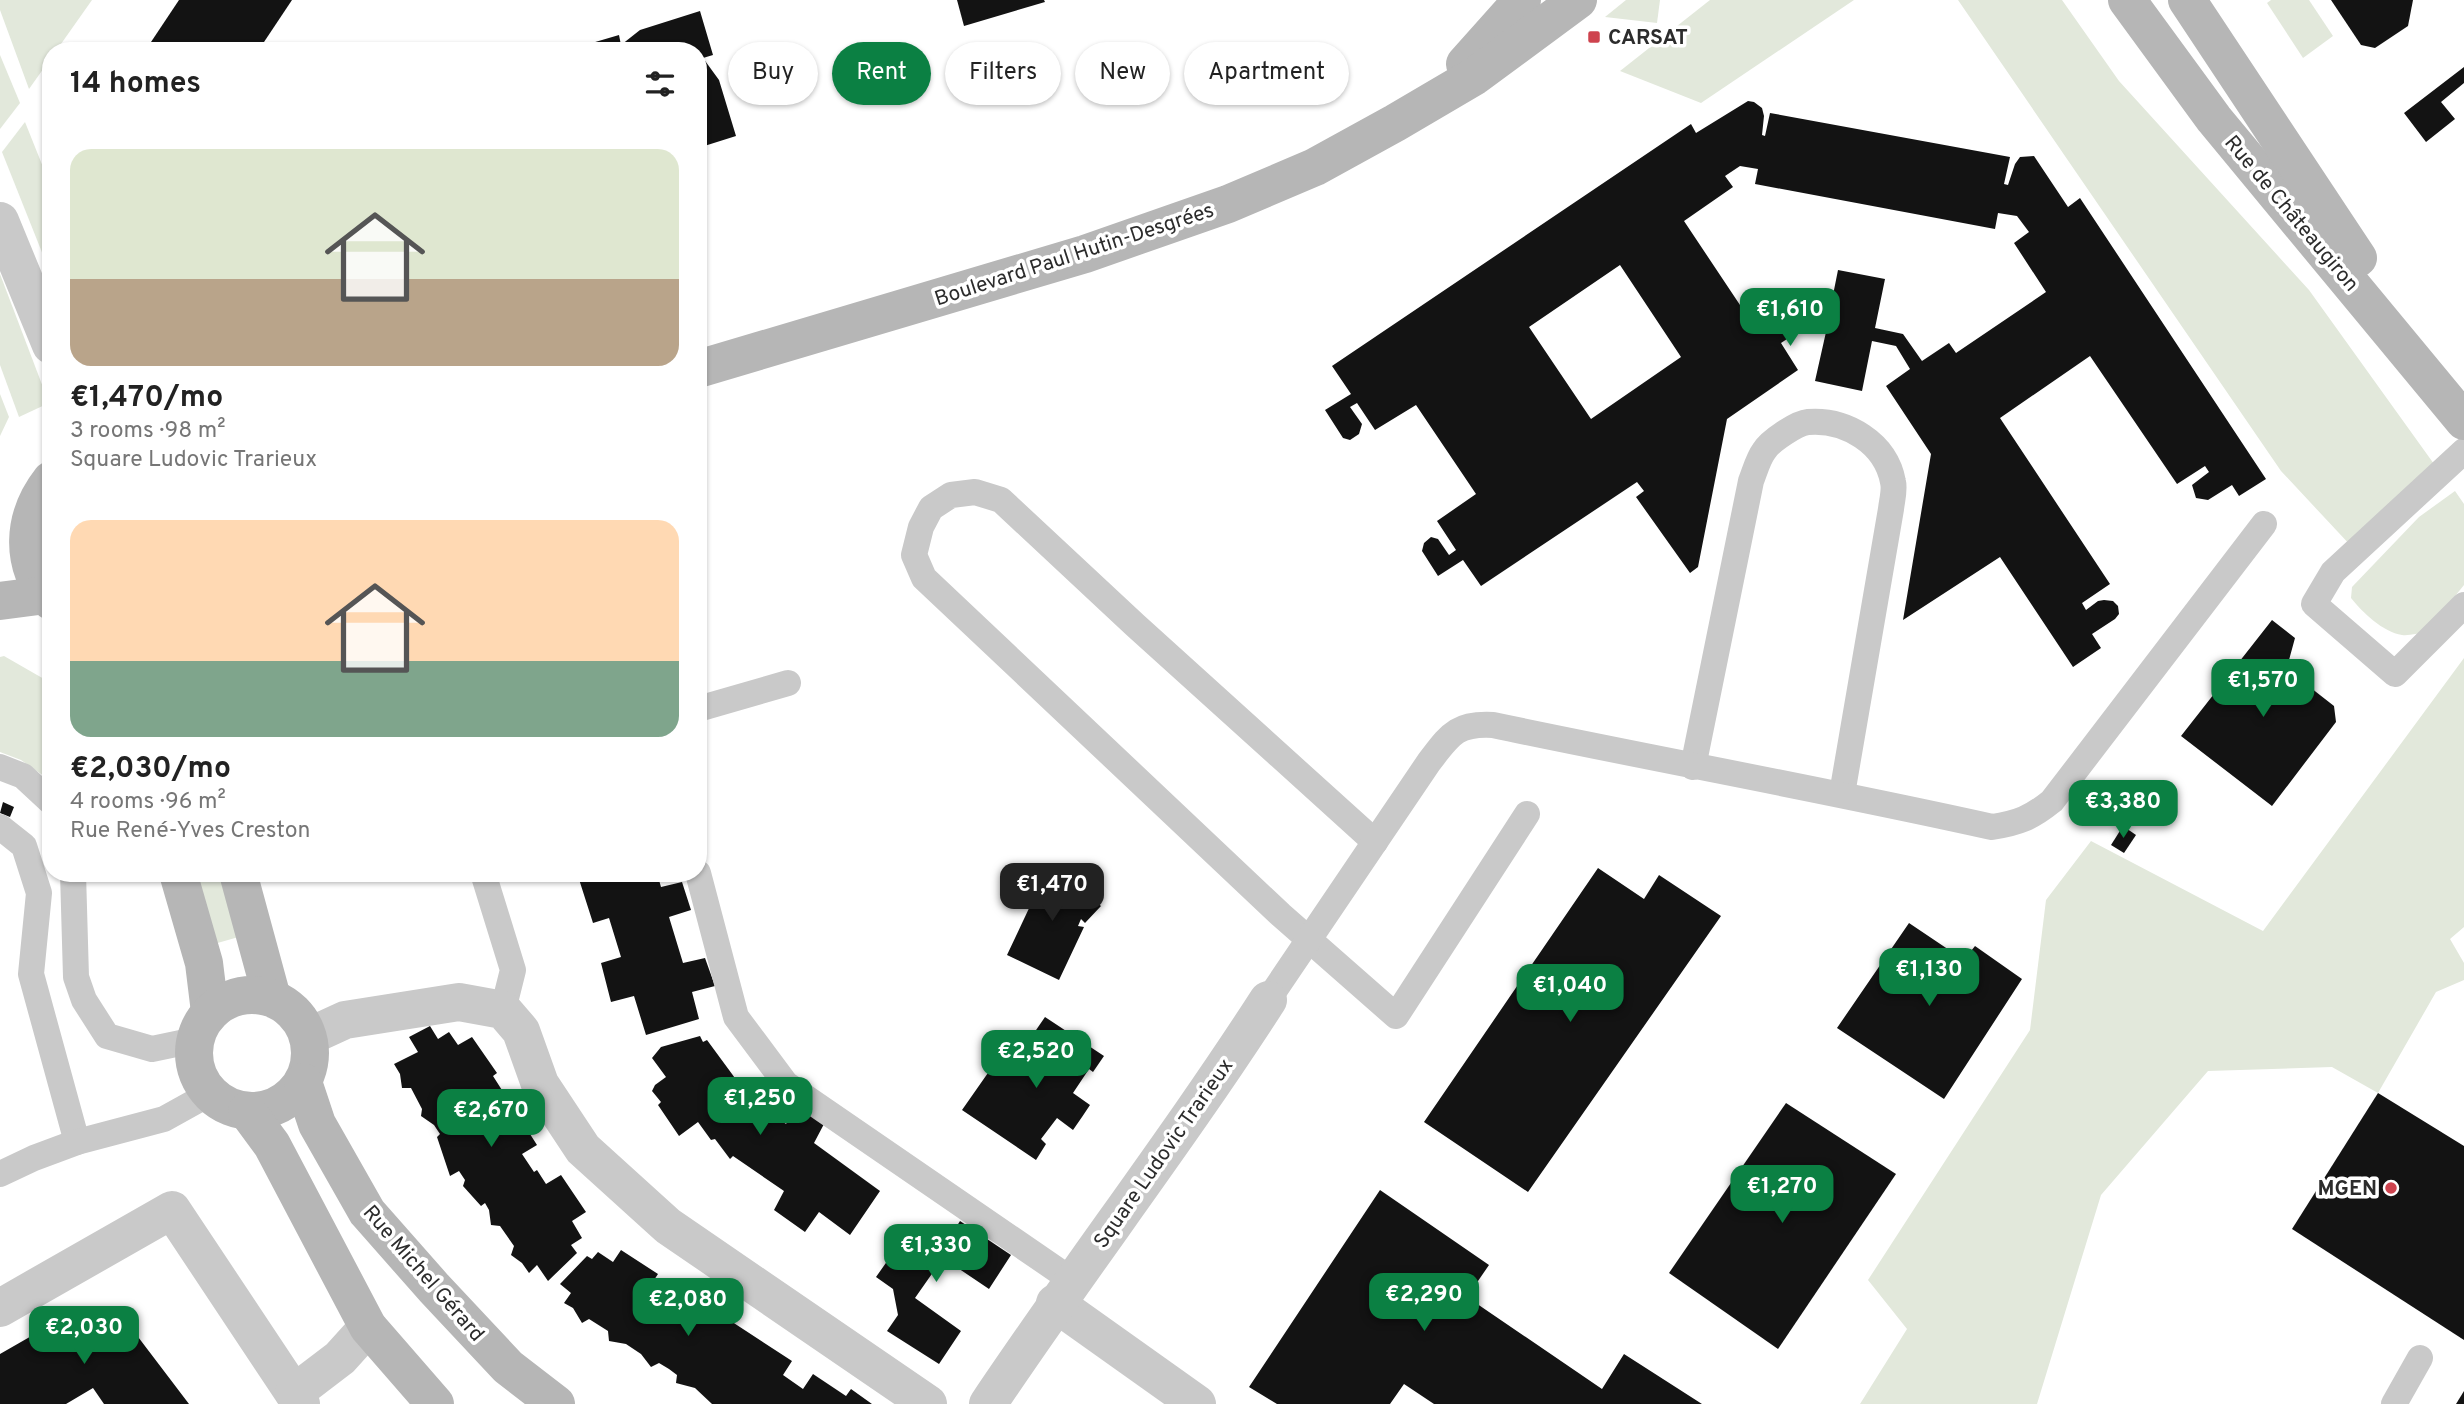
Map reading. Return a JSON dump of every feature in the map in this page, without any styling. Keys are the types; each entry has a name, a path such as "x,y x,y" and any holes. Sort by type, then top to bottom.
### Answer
{"main road":[{"name":"Boulevard Paul Hutin-Desgrées","path":"1434,98 1522,0"},
{"name":"Boulevard Paul Hutin-Desgrées","path":"707,366 1085,254 1228,204 1355,146 1475,76 1578,0"},
{"name":"Rue de Châteaugiron","path":"2127,0 2214,119 2464,419"},
{"name":"Rue de Châteaugiron","path":"2187,0 2464,419"},
{"path":"42,494 13,542 28,557 34,577 42,589"},
{"path":"0,601 42,598"},
{"path":"181,882 204,963 203,1026 194,1059 199,1078 209,1094 233,1108 247,1111 264,1110 279,1105 293,1095 303,1082"},
{"path":"240,882 272,998"},
{"path":"203,1026 223,1002 239,996 256,995 272,998 288,1007 300,1020 308,1037"},
{"name":"Rue Michel Gérard","path":"308,1037 310,1052 303,1082 317,1124 367,1212 433,1288 508,1367 556,1404"},
{"path":"247,1111 272,1145 368,1327 435,1404"}],"street":[{"path":"0,221 42,323"},
{"name":"Square Ludovic Trarieux","path":"988,1404 1227,1063 1268,1000"},
{"path":"308,1037 345,1020 459,1002 503,1010 521,1031 540,1083 583,1149 668,1226 928,1404"},
{"path":"0,1308 172,1210 297,1398 340,1358 368,1327"},
{"path":"1064,1292 1197,1404"}],"lane":[{"path":"1693,767 1751,481 1763,451 1782,435 1806,421 1834,424 1864,436 1884,458 1893,482 1891,509 1842,794"},
{"path":"2464,451 2333,572 2314,604 2395,674 2464,605"},
{"path":"1375,842 1001,500 975,492 951,495 931,508 921,527 914,555 924,578 1309,940 1395,1016 1527,814"},
{"path":"1268,1000 1445,741 1459,729 1472,724 1493,725 1693,767 1842,794 1992,827 2016,824 2037,814 2052,801 2263,524"},
{"path":"707,706 788,683"},
{"path":"0,768 23,776 42,794"},
{"path":"0,827 24,846 39,893 31,974 77,1142"},
{"path":"73,882 76,977 84,1000 107,1036 152,1049 203,1026"},
{"path":"486,882 513,970 503,1010"},
{"path":"700,882 736,1017 786,1084 1064,1292"},
{"path":"0,1174 77,1142 164,1119 209,1094"},
{"path":"2394,1404 2420,1358"}],"shaded area":[{"path":"0,0 92,0 62,42 42,42 42,71 29,89 0,10"},
{"path":"1626,0 1660,0 1657,23 1605,17"},
{"path":"1710,0 1854,0 1701,103 1620,71"},
{"path":"1958,0 2062,0 2119,81 2309,290 2434,464 2352,547 2281,471"},
{"path":"2271,0 2309,0 2333,36 2303,58 2267,3"},
{"path":"0,55 20,103 0,129"},
{"path":"25,122 42,164 42,252 2,152"},
{"path":"0,274 42,385 42,406 19,417 0,365"},
{"path":"0,394 9,417 0,436"},
{"path":"2455,491 2464,504 2464,585 2425,633 2402,635 2388,630 2367,616 2351,598 2352,587 2419,517"},
{"path":"4,656 42,678 42,775 21,760 0,752 0,657"},
{"path":"2464,658 2464,927 2450,939 2464,963 2464,980 2436,992 2378,1093 2332,1067 2208,1071 2101,1195 2037,1404 1860,1404 1907,1329 1868,1280 2030,1030 2046,900 2091,841 2263,931"},
{"path":"197,882 228,882 242,936 214,944"}],"building":[{"path":"179,0 292,0 264,42 151,42"},
{"path":"957,0 1044,0 1045,2 964,26"},
{"path":"2331,0 2413,0 2408,26 2375,48 2361,45"},
{"path":"700,11 713,55 707,57 707,42 625,42 640,30"},
{"path":"619,35 620,42 595,42"},
{"path":"707,64 719,80 736,136 707,145"},
{"path":"2464,67 2464,83 2441,102 2455,119 2426,142 2404,113"},
{"path":"1748,101 1762,108 1762,135 1765,136 1770,113 2010,157 2004,184 2008,185 2020,157 2034,156 2068,207 2080,198 2266,479 2239,496 2232,485 2208,500 2196,498 2192,485 2209,472 2205,466 2177,484 2090,356 2000,418 2110,584 2082,603 2086,610 2104,600 2113,601 2118,606 2119,614 2115,619 2092,634 2101,648 2073,667 2000,557 1903,620 1931,454 1886,386 1910,369 1896,346 1872,341 1862,391 1815,381 1826,332 1805,327 1781,343 1798,370 1727,419 1698,567 1690,573 1636,497 1644,491 1637,482 1481,586 1463,560 1438,576 1422,551 1424,543 1431,537 1438,539 1449,555 1456,550 1437,521 1476,494 1416,405 1375,430 1357,403 1350,407 1362,424 1359,434 1350,440 1343,438 1325,410 1351,394 1332,366 1691,124 1696,133","holes":["1740,166 1758,169 1755,184 1995,229 1998,213 2017,216 2029,232 2014,243 2046,292 1956,353 1949,343 1922,361 1903,334 1875,328 1885,279 1838,270 1828,320 1801,314 1774,332 1757,307 1746,314 1684,221 1733,187 1725,176","1620,265 1681,357 1591,419 1529,327"]},
{"path":"2272,620 2295,638 2289,660 2284,667 2334,706 2336,722 2272,806 2181,736"},
{"path":"3,802 14,807 10,817 0,813"},
{"path":"2123,826 2136,835 2124,853 2111,845"},
{"path":"1051,863 1101,906 1085,923 1081,919 1078,926 1084,927 1059,980 1007,955 1031,904 1023,894"},
{"path":"1598,868 1644,899 1659,875 1721,916 1528,1192 1424,1122"},
{"path":"580,882 660,882 661,887 682,882 691,910 669,917 683,963 705,958 715,986 692,992 699,1019 646,1035 634,996 611,1002 601,963 621,957 609,918 593,923"},
{"path":"1909,923 1964,960 1975,946 2022,979 1944,1099 1837,1028"},
{"path":"1045,1017 1104,1056 1093,1072 1089,1069 1073,1093 1090,1105 1073,1130 1057,1118 1041,1139 1046,1144 1036,1160 962,1110 997,1060 1015,1072 1039,1036 1034,1033"},
{"path":"430,1026 438,1039 449,1032 458,1045 472,1037 497,1073 493,1076 537,1145 522,1154 546,1184 561,1175 586,1212 572,1221 582,1238 571,1245 577,1253 548,1281 537,1265 529,1273 522,1263 511,1255 514,1246 500,1226 491,1225 485,1203 481,1206 463,1186 465,1180 459,1171 450,1176 437,1137 440,1134 434,1125 421,1116 422,1109 411,1088 402,1088 400,1074 394,1064 418,1052 409,1037"},
{"path":"700,1036 703,1042 707,1040 732,1074 757,1109 755,1111 759,1117 764,1109 786,1124 801,1104 824,1124 814,1143 880,1191 850,1235 819,1212 805,1232 774,1210 784,1191 733,1156 730,1159 698,1122 679,1136 652,1091 655,1085 666,1077 652,1058 661,1047"},
{"name":"MGEN","path":"2378,1093 2464,1146 2464,1340 2292,1229"},
{"path":"1786,1103 1896,1174 1778,1349 1669,1273"},
{"path":"1380,1190 1489,1265 1467,1297 1602,1389 1624,1354 1702,1404 1434,1404 1404,1384 1390,1404 1277,1404 1249,1387"},
{"path":"960,1221 1011,1255 989,1289 943,1258 915,1298 961,1331 939,1364 887,1331 898,1315 893,1289 876,1277 907,1233 921,1243 950,1237"},
{"path":"621,1250 658,1274 650,1286 666,1298 682,1307 691,1295 792,1361 783,1375 803,1389 813,1374 846,1396 851,1389 872,1404 712,1404 695,1388 676,1383 677,1375 669,1369 659,1363 651,1367 641,1354 626,1344 609,1341 608,1331 589,1319 582,1323 573,1308 564,1303 571,1293 560,1284 587,1256 592,1259 598,1252 613,1262"},
{"path":"103,1306 121,1329 129,1325 189,1404 104,1404 93,1388 66,1404 0,1404 0,1354 75,1311 81,1319"},
{"path":"2464,1391 2464,1404 2456,1404"}],"place":[{"name":"CARSAT","path":"1594,37"},
{"name":"MGEN","path":"2391,1188"}]}
